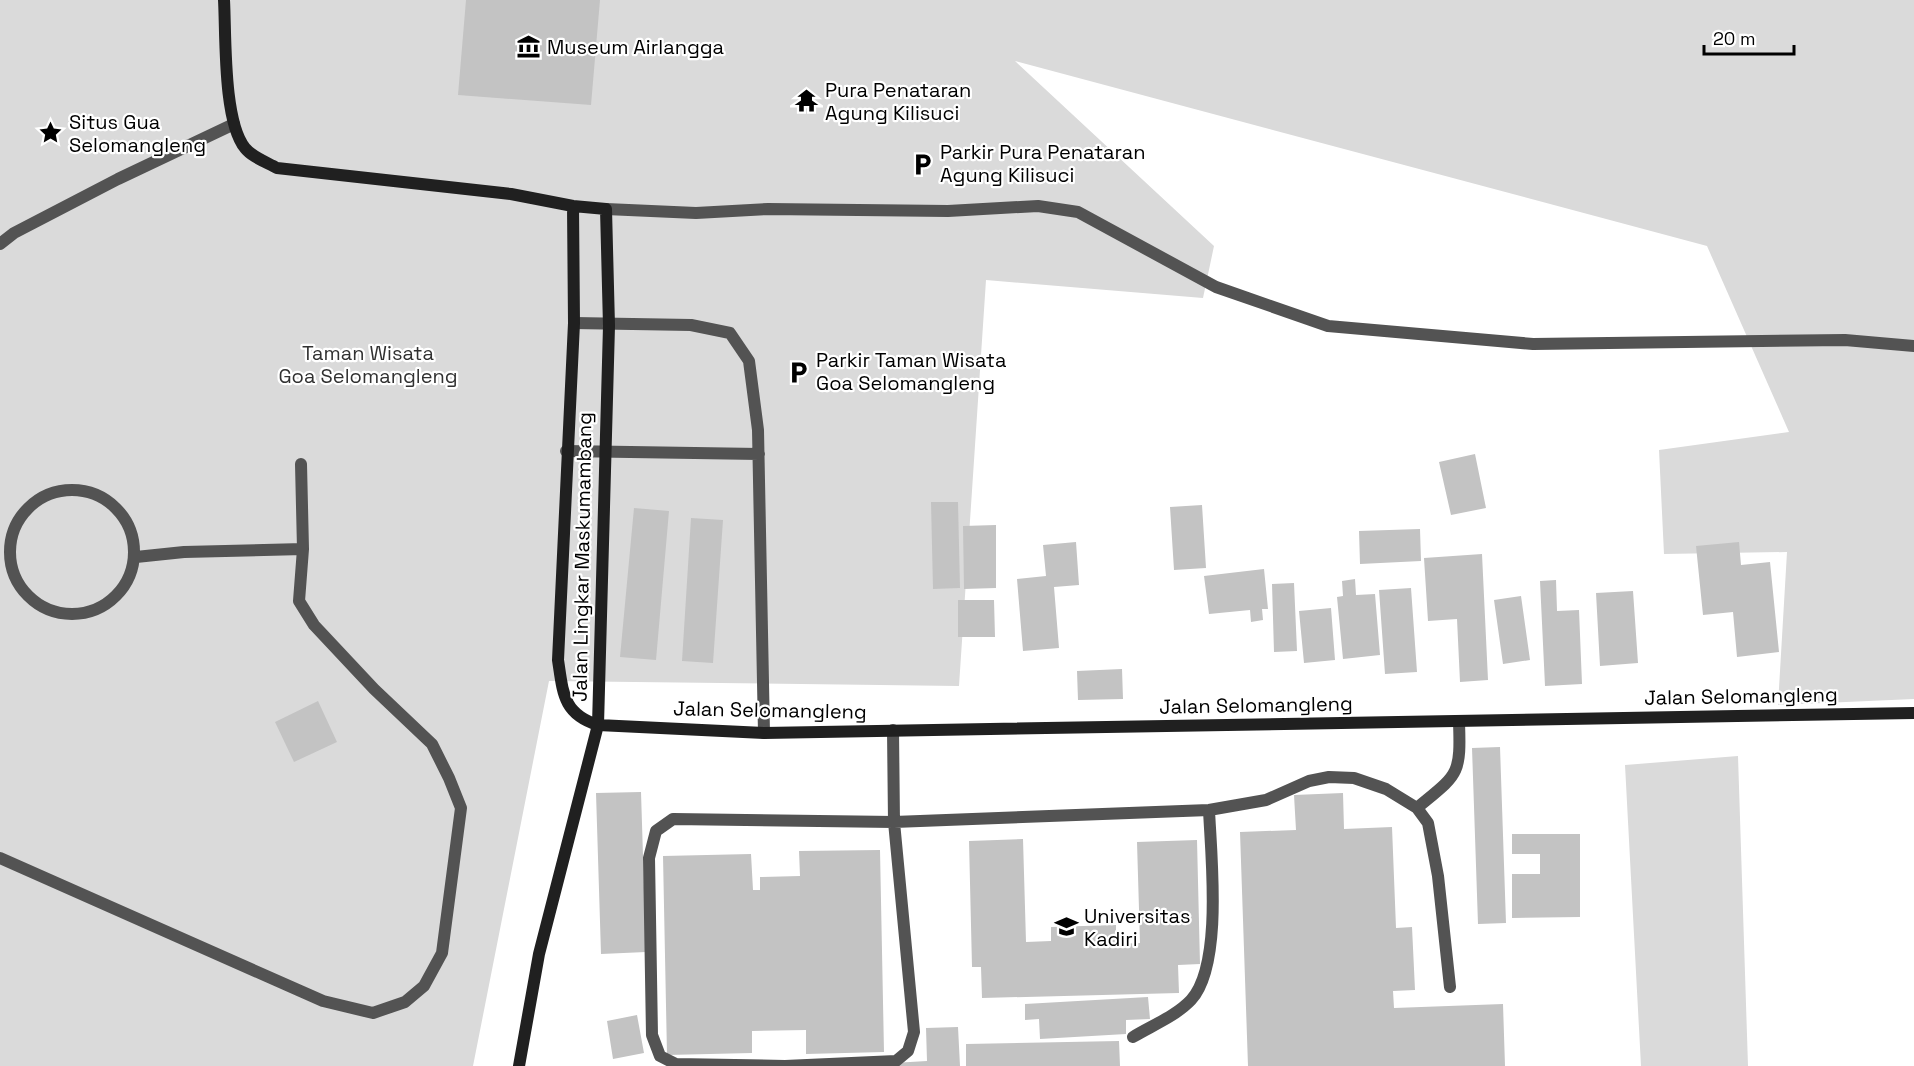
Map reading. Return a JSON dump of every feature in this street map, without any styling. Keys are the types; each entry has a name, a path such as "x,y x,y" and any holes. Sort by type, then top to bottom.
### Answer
{"street":[{"path":"224,0 229,100 234,124 244,148 276,168 511,194 573,206 606,209 696,213 768,209 948,211 1038,206 1078,212 1216,287 1328,326 1533,344 1845,340 1914,346"},
{"path":"0,244 14,233 118,178 234,124"},
{"name":"Jalan Lingkar Maskumambang","path":"573,206 574,323 566,451 558,660 565,701 583,721 598,725 609,326 606,209"},
{"path":"574,323 609,326 691,325 730,333 749,361 759,454 764,733"},
{"path":"566,451 759,454"},
{"path":"0,858 323,1001 373,1013 405,1002 424,986 442,953 461,808 450,778 432,744 314,625 299,601 303,549 301,464"},
{"path":"64,489 83,490 92,491 116,506 132,530 136,557 127,584 107,605 80,614 52,612 28,597 12,574 9,545 18,519 38,498 64,489"},
{"path":"136,557 184,552 303,549"},
{"name":"Jalan Selomangleng","path":"598,725 764,733 1914,712"},
{"path":"1417,808 1456,773 1460,752 1459,722"},
{"path":"520,1065 539,954 598,725"},
{"path":"893,730 894,822 914,1032 908,1052 896,1061 785,1066 676,1064 660,1056 652,1035 649,858 656,831 673,819 894,822 1209,810 1266,800 1308,781 1329,777 1354,778 1375,786 1417,808 1428,823 1438,876 1450,987"},
{"path":"1133,1037 1177,1011 1191,1000 1198,990 1209,953 1214,900 1209,810"}],"green space":[{"name":"Taman Wisata Goa Selomangleng","path":"0,0 1914,0 1914,699 1778,705 1787,552 1664,554 1659,450 1789,432 1707,246 1015,61 1214,246 1203,298 986,280 959,686 549,681 473,1066 0,1066"},
{"path":"1738,756 1748,1066 1641,1066 1625,765"}],"building":[{"name":"Museum Airlangga","path":"466,0 600,0 591,105 458,95"},
{"path":"1475,454 1486,508 1451,515 1439,462"},
{"path":"931,502 958,502 960,588 933,589"},
{"path":"1202,505 1206,568 1174,570 1170,507"},
{"path":"634,508 669,511 656,660 620,657"},
{"path":"691,518 723,520 713,663 682,661"},
{"path":"996,525 996,588 964,589 963,526"},
{"path":"1420,529 1421,561 1360,564 1359,531"},
{"path":"1076,542 1079,585 1054,587 1059,648 1023,651 1017,579 1046,576 1043,545"},
{"path":"1739,542 1741,565 1770,562 1779,652 1737,657 1733,612 1703,615 1696,546"},
{"path":"1482,554 1488,680 1460,682 1457,619 1428,621 1424,558"},
{"path":"1264,569 1268,609 1262,609 1263,620 1251,622 1250,610 1209,614 1204,576"},
{"path":"1355,579 1356,595 1375,594 1380,655 1343,659 1337,597 1343,596 1342,581"},
{"path":"1556,580 1557,611 1579,610 1582,684 1545,686 1540,581"},
{"path":"1294,583 1297,651 1274,652 1272,584"},
{"path":"1411,588 1417,672 1385,674 1379,590"},
{"path":"1633,591 1638,663 1600,666 1596,593"},
{"path":"1521,596 1530,660 1503,664 1494,600"},
{"path":"958,600 994,600 995,637 958,637"},
{"path":"1331,608 1335,660 1304,663 1299,611"},
{"path":"1122,669 1123,699 1078,700 1077,671"},
{"path":"318,701 337,742 294,762 275,722"},
{"path":"1500,747 1506,923 1478,924 1472,748"},
{"path":"641,792 646,952 601,954 596,793"},
{"path":"1343,793 1344,829 1392,827 1396,928 1412,927 1415,990 1393,991 1394,1008 1503,1004 1505,1066 1248,1066 1240,832 1296,830 1294,795"},
{"path":"1512,834 1580,834 1580,917 1512,918 1512,874 1540,874 1540,854 1512,854"},
{"path":"1023,839 1026,942 1051,941 1051,927 1116,925 1116,944 1140,943 1137,842 1197,840 1200,964 1178,965 1179,993 982,998 981,967 972,967 969,841"},
{"path":"880,850 884,1052 806,1054 806,1030 752,1031 752,1053 667,1055 663,856 751,854 753,890 760,890 760,877 800,876 799,851"},
{"path":"1148,997 1150,1019 1126,1020 1126,1034 1040,1039 1039,1019 1025,1020 1025,1004"},
{"path":"637,1015 644,1053 613,1059 607,1021"},
{"path":"958,1027 960,1066 876,1066 876,1064 927,1061 926,1028"},
{"path":"1119,1041 1120,1066 966,1066 966,1044"}],"place":[{"name":"Museum Airlangga","path":"529,47"},
{"name":"Pura Penataran Agung Kilisuci","path":"807,101"},
{"name":"Situs Gua Selomangleng","path":"51,133"},
{"name":"Parkir Pura Penataran Agung Kilisuci","path":"922,164"},
{"name":"Parkir Taman Wisata Goa Selomangleng","path":"798,372"},
{"name":"Universitas Kadiri","path":"1066,927"}]}
